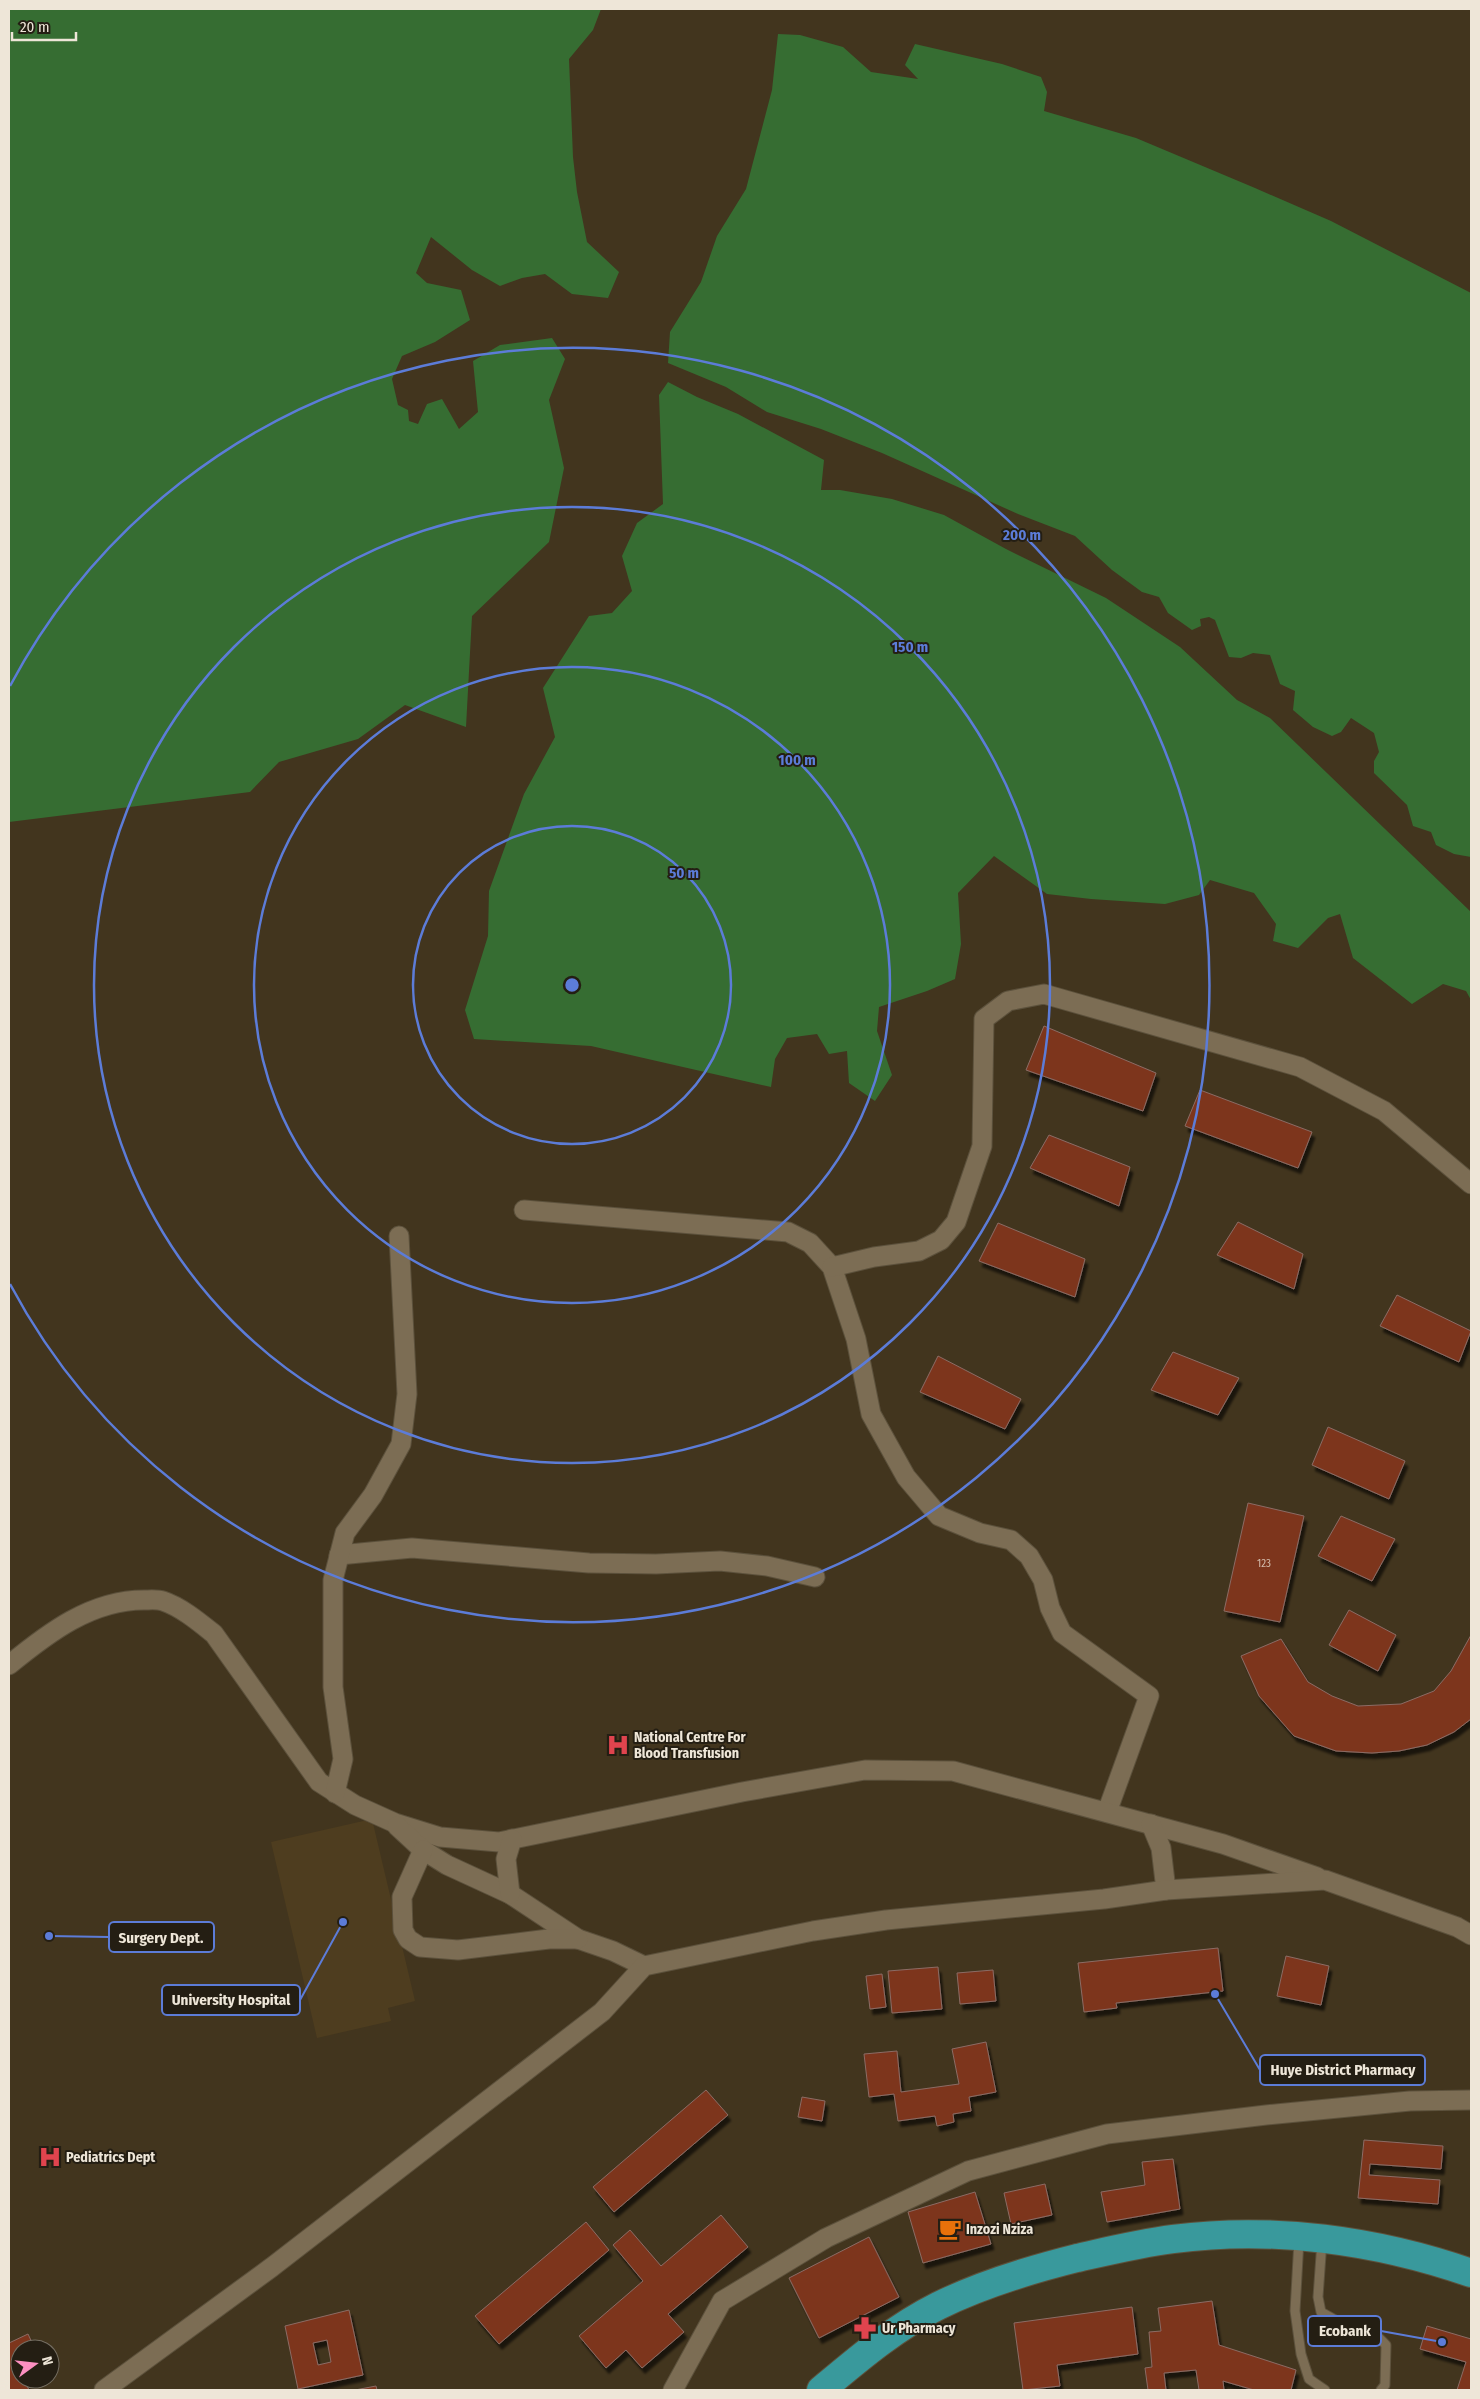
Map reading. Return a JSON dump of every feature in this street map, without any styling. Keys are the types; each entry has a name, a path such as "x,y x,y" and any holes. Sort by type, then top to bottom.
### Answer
{"highway":[{"path":"821,2390 872,2348 937,2307 990,2283 1045,2266 1109,2250 1173,2239 1235,2234 1311,2238 1399,2251 1471,2273"}],"street":[{"path":"832,1266 919,1250 941,1240 956,1222 982,1146 984,1019 1008,1000 1044,994 1300,1067 1384,1111 1471,1184"},
{"path":"524,1210 788,1232 810,1243 832,1266 856,1339 871,1414 906,1477 938,1516 980,1533 1011,1540 1029,1556 1043,1580 1050,1608 1062,1634 1149,1696 1108,1812"},
{"path":"335,1793 343,1759 334,1687 333,1580 345,1533 373,1495 401,1444 407,1394 398,1236"},
{"path":"339,1555 412,1548 589,1563 656,1564 720,1561 767,1566 815,1577"},
{"path":"9,1665 48,1632 95,1609 125,1600 162,1600 192,1617 214,1634 319,1782 354,1805 395,1824 440,1837 499,1842 742,1792 865,1770 953,1771 1223,1844 1456,1927 1471,1935"},
{"path":"395,1824 423,1850 447,1865 510,1894 578,1939 613,1951 644,1966"},
{"path":"1151,1824 1161,1848 1166,1890"},
{"path":"510,1894 506,1859 512,1839"},
{"path":"423,1850 402,1898 403,1930 408,1939 420,1946 458,1950 549,1939 578,1939"},
{"path":"104,2390 272,2267 602,2012 644,1966 812,1931 886,1920 1104,1899 1166,1890 1325,1880"},
{"path":"673,2390 722,2301 826,2238 968,2171 1107,2134 1266,2114 1401,2102 1471,2100"}],"lane":[{"path":"1311,2238 1295,2311 1301,2354 1309,2379 1325,2390"},
{"path":"1311,2238 1321,2312 1337,2321 1374,2333 1386,2346 1385,2385 1381,2390"}],"shaded area":[{"path":"372,1819 415,2001 388,2008 391,2021 317,2038 271,1842"}],"green space":[{"path":"9,9 601,9 593,30 569,59 573,157 577,192 587,242 619,272 608,298 572,294 545,274 522,278 500,286 472,270 431,237 416,273 427,283 461,290 470,320 435,342 402,356 392,379 398,405 408,410 409,421 418,424 427,404 442,399 459,429 478,412 473,361 500,345 552,338 565,359 549,400 564,468 549,542 472,616 466,727 405,705 358,739 279,762 250,792 9,822"},
{"path":"778,34 800,35 843,47 871,72 918,79 905,65 915,44 1002,64 1041,77 1047,92 1044,111 1136,138 1255,188 1331,221 1471,293 1471,857 1454,854 1436,845 1431,832 1413,826 1407,805 1374,773 1374,761 1379,752 1374,733 1351,718 1341,732 1332,736 1313,727 1293,710 1295,691 1280,684 1270,655 1253,653 1241,658 1229,657 1215,620 1209,617 1200,619 1201,626 1192,630 1168,613 1159,597 1142,592 1112,570 1075,536 1018,514 882,453 821,429 767,412 726,387 668,363 670,332 701,282 717,236 746,189 772,90"},
{"path":"668,382 697,397 738,414 824,460 821,490 840,490 892,499 944,515 1006,549 1106,598 1180,647 1237,700 1270,718 1471,912 1471,1000 1466,991 1443,984 1412,1004 1353,958 1340,914 1328,918 1298,948 1273,941 1276,924 1254,893 1210,880 1199,895 1165,904 1047,894 994,856 958,893 961,944 955,979 927,991 879,1007 877,1031 892,1075 875,1101 849,1083 847,1051 829,1054 817,1034 787,1038 775,1059 771,1087 591,1046 474,1039 465,1010 488,936 489,891 524,794 555,737 543,688 589,616 612,613 632,591 622,556 637,523 663,504 659,395"}],"building":[{"path":"1044,1026 1156,1073 1143,1111 1026,1070"},
{"path":"1200,1090 1312,1132 1298,1168 1185,1126"},
{"path":"1049,1135 1130,1167 1119,1206 1030,1168"},
{"path":"1238,1222 1303,1254 1294,1289 1217,1255"},
{"path":"998,1223 1085,1259 1075,1297 979,1261"},
{"path":"1397,1295 1471,1331 1459,1362 1380,1326"},
{"path":"1173,1352 1239,1378 1218,1415 1151,1390"},
{"path":"938,1356 1021,1399 1005,1429 920,1392"},
{"path":"1328,1427 1405,1461 1389,1499 1312,1465"},
{"path":"1248,1503 1304,1516 1280,1622 1224,1611"},
{"path":"1341,1516 1395,1539 1372,1581 1318,1556"},
{"path":"1349,1610 1396,1635 1378,1671 1329,1645"},
{"path":"1471,1635 1471,1719 1454,1732 1427,1745 1399,1751 1372,1753 1336,1751 1294,1736 1259,1696 1241,1656 1281,1639 1308,1682 1332,1696 1358,1706 1401,1704 1434,1691 1451,1671"},
{"path":"1218,1948 1223,1991 1116,2003 1117,2008 1084,2012 1078,1963"},
{"path":"1286,1956 1329,1966 1321,2005 1277,1996"},
{"path":"938,1967 942,2009 892,2013 888,1971"},
{"path":"993,1970 996,2001 960,2004 957,1973"},
{"path":"882,1974 886,2007 870,2009 866,1976"},
{"path":"986,2042 996,2092 969,2097 971,2111 953,2114 954,2122 937,2126 935,2116 898,2121 894,2094 869,2097 864,2054 897,2051 901,2092 959,2084 952,2049"},
{"path":"706,2090 728,2115 614,2212 593,2187"},
{"path":"802,2097 825,2101 822,2121 798,2117"},
{"path":"1364,2140 1443,2146 1441,2169 1370,2164 1369,2175 1440,2180 1438,2204 1358,2198"},
{"path":"1173,2159 1180,2209 1107,2222 1101,2192 1145,2185 1142,2162"},
{"path":"1045,2184 1052,2215 1011,2224 1004,2193"},
{"path":"975,2192 991,2244 923,2263 908,2212"},
{"path":"721,2215 748,2247 668,2314 684,2332 642,2368 626,2350 606,2368 579,2336 643,2281 613,2245 630,2230 661,2266"},
{"path":"586,2222 609,2250 499,2344 475,2316"},
{"path":"869,2237 899,2297 819,2338 789,2278"},
{"path":"1212,2301 1219,2345 1296,2370 1291,2390 1254,2390 1223,2381 1224,2390 1199,2390 1196,2370 1164,2373 1166,2390 1148,2390 1145,2368 1152,2367 1149,2332 1161,2331 1158,2308"},
{"path":"1132,2307 1138,2354 1057,2365 1060,2386 1023,2390 1014,2323"},
{"path":"349,2310 363,2375 298,2389 285,2326","holes":["327,2340 331,2362 318,2365 313,2343"]},
{"path":"1427,2326 1471,2339 1471,2390 1457,2390 1466,2362 1420,2349"},
{"path":"28,2334 30,2339 17,2339"},
{"path":"9,2343 10,2389 29,2390 9,2390"},
{"path":"376,2386 377,2390 355,2390"}],"place":[{"name":"National Centre For Blood Transfusion","path":"618,1745"},
{"name":"University Hospital","path":"343,1922"},
{"name":"Surgery Dept.","path":"49,1936"},
{"name":"Huye District Pharmacy","path":"1215,1994"},
{"name":"Pediatrics Dept","path":"50,2157"},
{"name":"Inzozi Nziza","path":"950,2229"},
{"name":"Ur Pharmacy","path":"865,2328"},
{"name":"Ecobank","path":"1442,2342"}]}
